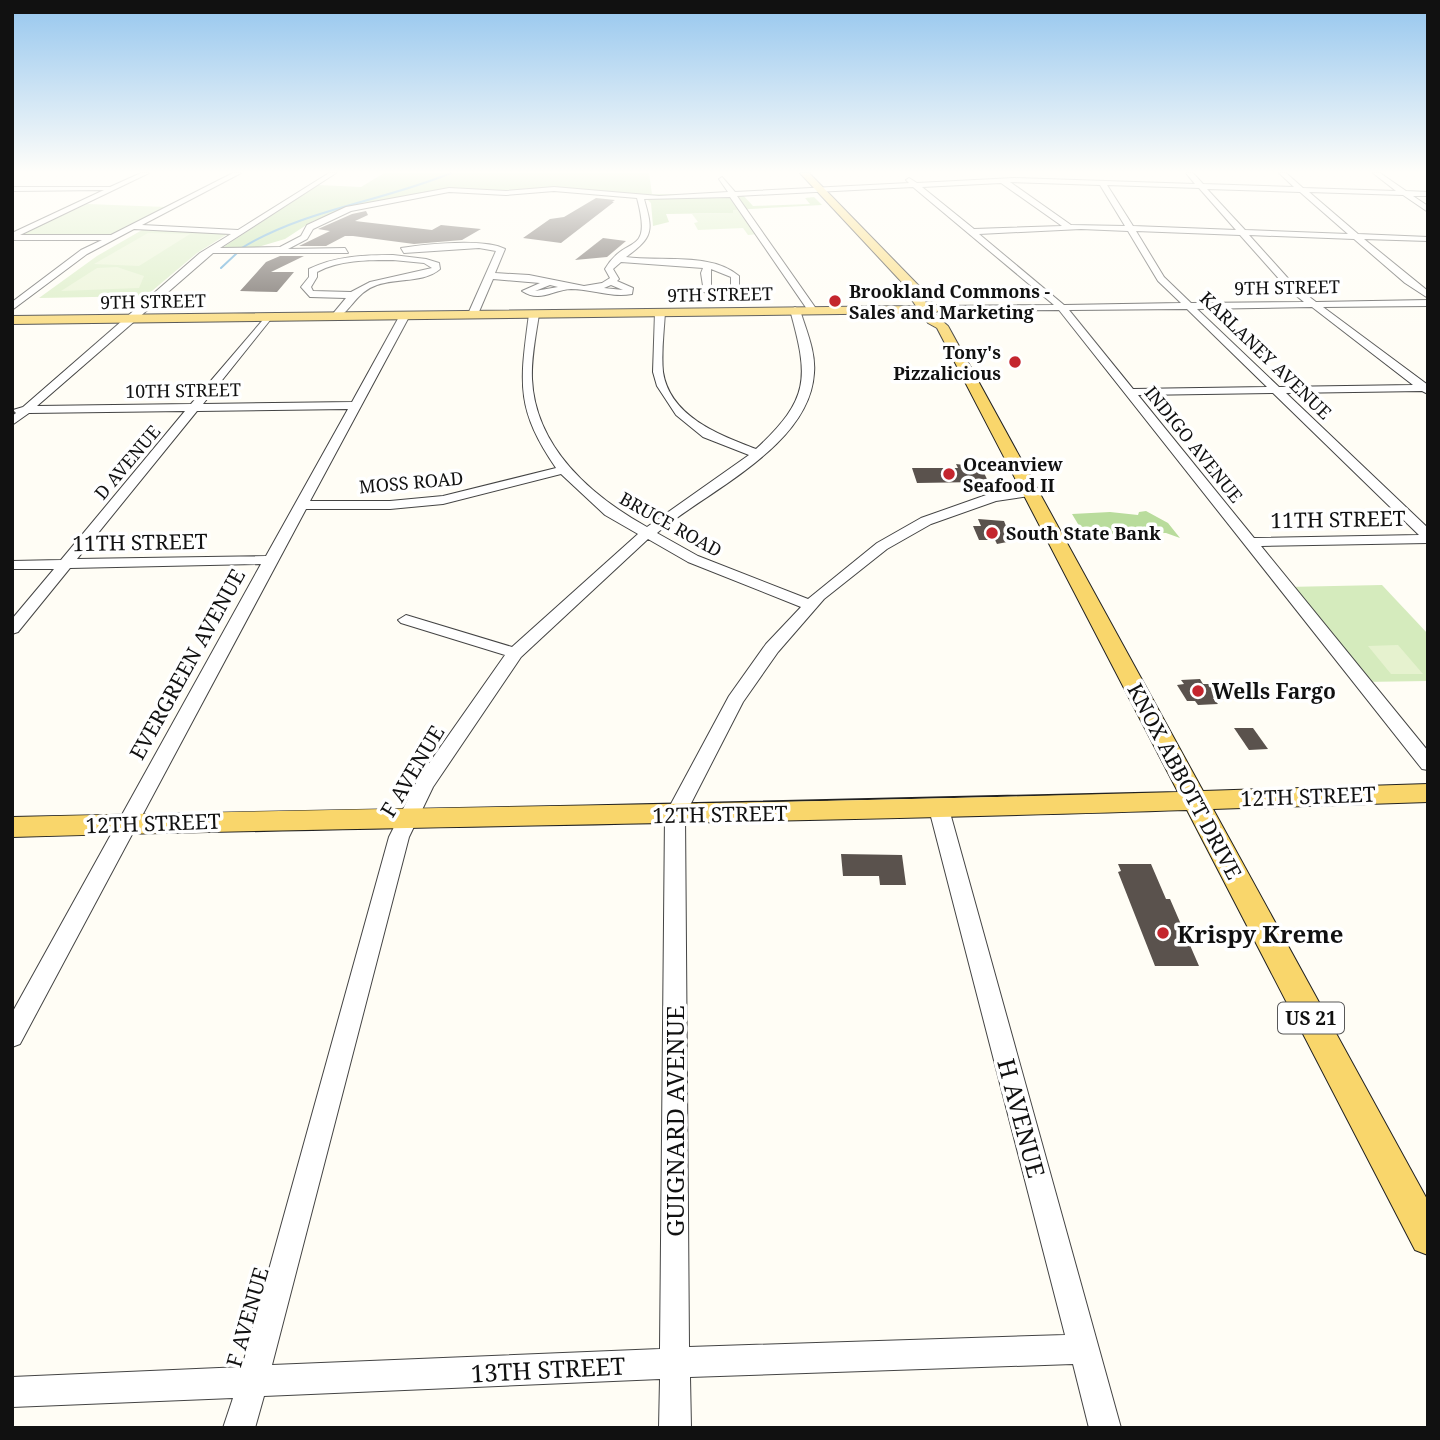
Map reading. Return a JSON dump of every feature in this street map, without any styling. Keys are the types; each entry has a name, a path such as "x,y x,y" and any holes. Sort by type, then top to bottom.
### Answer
{"main road":[{"name":"KNOX ABBOTT DRIVE","path":"869,240 917,291 929,296 941,317 1031,492 1428,1237"},
{"name":"KNOX ABBOTT DRIVE","path":"917,291 916,297 926,309"},
{"name":"9TH STREET","path":"12,320 926,309 941,317"},
{"name":"12TH STREET","path":"12,827 939,809 1428,793"}],"street":[{"path":"12,307 84,253 109,240"},
{"path":"12,422 18,410 225,240"},
{"path":"273,252 300,240"},
{"path":"611,282 614,274 609,269 618,258 641,240"},
{"name":"F AVENUE","path":"239,1428 275,1305 399,837 430,777 514,653 616,559 676,510 758,454 788,426 801,403 808,381 804,310 759,240"},
{"name":"INDIGO AVENUE","path":"981,240 1062,307 1428,764"},
{"name":"KARLANEY AVENUE","path":"1136,240 1156,273 1428,538"},
{"path":"1249,240 1291,287 1427,389"},
{"path":"1360,240 1428,295"},
{"path":"211,250 273,252 486,246 501,249 473,314"},
{"path":"618,258 694,262 708,267"},
{"path":"336,316 350,295 374,283 430,272 436,269 436,265 407,259 337,260 312,271 313,277 306,287 310,294 350,295"},
{"path":"490,276 521,277 617,294 630,290 611,282 590,288"},
{"path":"550,282 527,290 538,295 568,287"},
{"name":"9TH STREET","path":"941,317 1062,307 1428,303"},
{"path":"660,312 658,372 662,386 680,413 707,434 758,454"},
{"name":"BRUCE ROAD","path":"534,314 526,377 529,405 543,440 564,470 603,507 648,533 715,569 810,605"},
{"name":"EVERGREEN AVENUE","path":"12,1036 405,315"},
{"name":"D AVENUE","path":"12,629 268,317"},
{"path":"1129,392 1427,389"},
{"name":"10TH STREET","path":"18,410 355,405"},
{"name":"MOSS ROAD","path":"300,505 390,505 443,500 564,470"},
{"path":"675,815 735,700 772,648 810,605 858,563 926,521 994,497 1031,492"},
{"name":"11TH STREET","path":"1250,542 1428,538"},
{"name":"11TH STREET","path":"12,565 270,561"},
{"path":"406,620 514,653"},
{"name":"H AVENUE","path":"939,809 1105,1428"},
{"name":"GUIGNARD AVENUE","path":"675,815 675,1428"},
{"name":"13TH STREET","path":"12,1392 674,1363 1083,1349"}],"green space":[{"path":"124,240 217,240 197,253 146,296 39,298 97,256"},
{"path":"135,240 180,240 139,266 94,264"},
{"path":"234,240 281,240 246,249 222,248"},
{"path":"117,267 144,276 139,288 61,291 97,268"},
{"path":"1146,511 1168,523 1180,538 1166,533 1099,534 1096,529 1081,529 1072,514 1110,512 1138,515 1139,512"},
{"path":"1382,585 1428,634 1428,681 1362,682 1286,587"},
{"path":"1398,645 1423,674 1391,674 1368,646"}],"building":[{"path":"311,240 337,240 326,246 299,246"},
{"path":"385,240 460,240 414,244"},
{"path":"540,240 565,240 561,243"},
{"path":"600,240 626,241 607,257 575,260"},
{"path":"280,256 304,256 271,272 294,272 277,292 240,291 266,262"},
{"name":"Oceanview Seafood II","path":"956,464 981,467 987,479 977,480 978,482 917,483 912,468 958,468"},
{"name":"South State Bank","path":"978,519 1004,521 1012,541 997,544 995,540 979,540 973,526 981,526"},
{"name":"Wells Fargo","path":"1200,679 1203,684 1211,684 1220,697 1213,698 1218,704 1198,705 1195,701 1187,701 1177,685 1184,684 1181,680"},
{"path":"1234,728 1253,728 1268,749 1249,750"},
{"path":"841,854 902,855 906,885 880,885 879,876 843,876"},
{"name":"Krispy Kreme","path":"1118,864 1151,864 1166,899 1170,899 1199,966 1155,966 1118,872 1121,871"}],"waterway":[{"path":"240,249 256,240"},
{"path":"221,268 237,253"}],"place":[{"name":"Brookland Commons - Sales and Marketing","path":"835,301"},
{"name":"Tony's Pizzalicious","path":"1015,362"},
{"name":"Oceanview Seafood II","path":"949,474"},
{"name":"South State Bank","path":"992,533"},
{"name":"Wells Fargo","path":"1198,691"},
{"name":"Krispy Kreme","path":"1163,933"}]}
